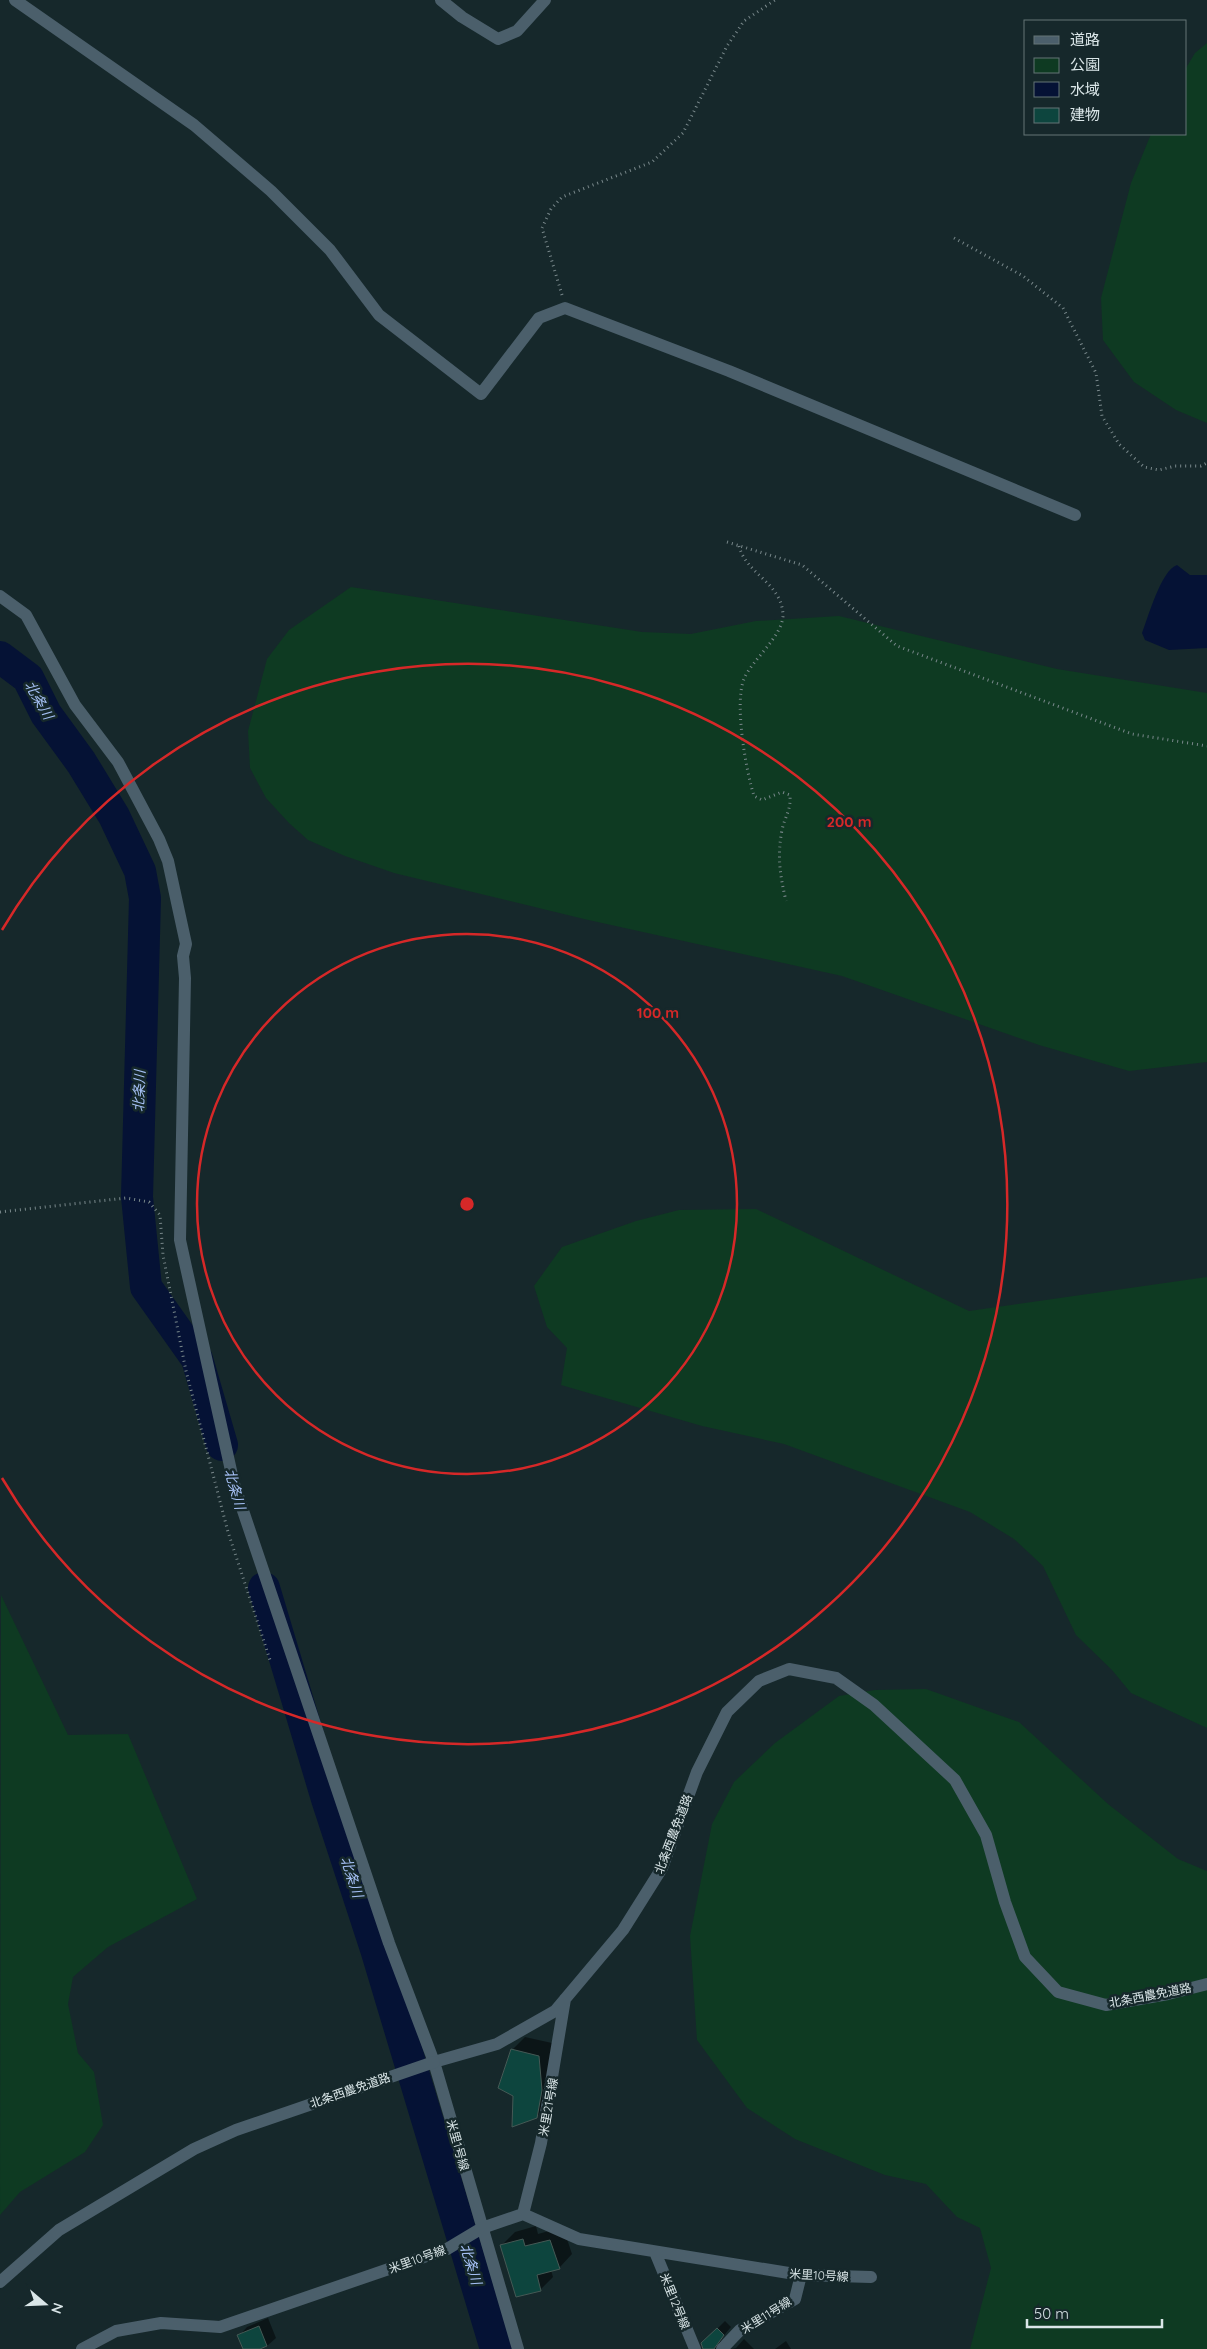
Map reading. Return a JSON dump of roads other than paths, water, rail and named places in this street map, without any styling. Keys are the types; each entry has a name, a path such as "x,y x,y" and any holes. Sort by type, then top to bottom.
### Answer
{"street":[{"path":"16,0 208,137 271,191 330,250 380,315 481,394 539,318 565,308 729,370 1076,514"},
{"path":"441,0 462,17 498,39 517,31 545,0"},
{"name":"米里1号線","path":"0,596 26,615 75,705 118,762 160,839 168,862 186,944 183,956 185,978 180,1240 234,1484 389,1943 434,2062 518,2349"},
{"name":"北条西農免道路","path":"0,2282 59,2230 194,2149 236,2130 434,2062 497,2044 555,2011 624,1930 662,1868 697,1772 727,1712 759,1681 790,1669 836,1678 874,1705 955,1780 986,1835 1024,1957 1058,1992 1106,2005 1168,1994 1207,1984"},
{"name":"米里21号線","path":"523,2214 541,2143 566,1998"},
{"name":"米里10号線","path":"82,2349 116,2331 161,2323 220,2327 447,2249 482,2228 523,2214 579,2239 801,2275 871,2277"},
{"name":"米里12号線","path":"656,2252 695,2349"},
{"name":"米里11号線","path":"722,2349 740,2330 795,2299 801,2275"}],"water":[{"path":"1177,565 1190,575 1207,575 1207,648 1169,650 1145,640 1142,633 1160,585 1171,569"}],"waterway":[{"name":"北条川","path":"0,657 28,678 46,714 81,762 114,816 140,871 145,898 137,1197 146,1287 197,1359 222,1445"},
{"name":"北条川","path":"264,1588 327,1799 376,1949 496,2349"}]}
